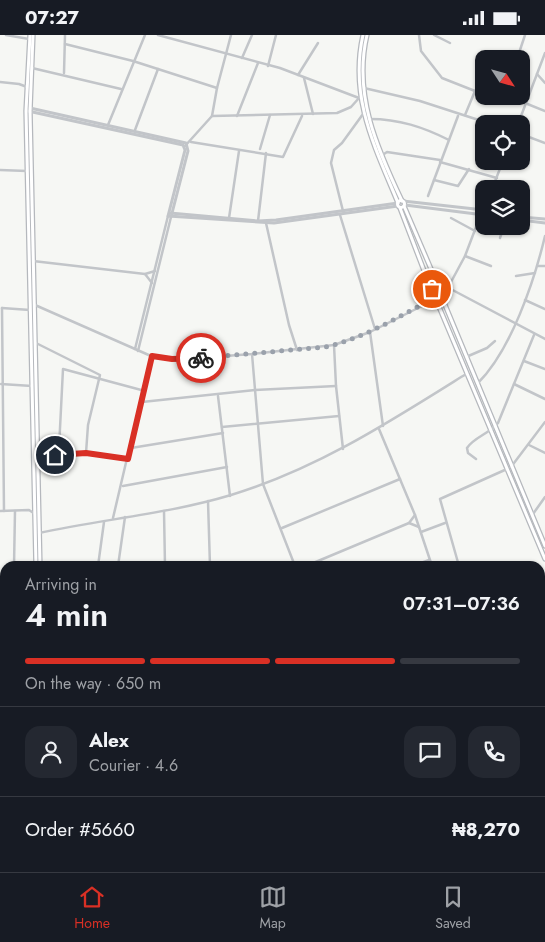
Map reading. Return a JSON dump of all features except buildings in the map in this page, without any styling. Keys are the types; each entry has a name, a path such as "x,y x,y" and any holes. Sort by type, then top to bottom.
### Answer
{"main road":[{"path":"365,35 362,88 368,119 381,156 401,204 434,299 491,431 532,515 545,547"},
{"path":"365,35 359,63 360,98 363,114 401,204 444,295 443,300 495,427 545,559"},
{"path":"31,36 32,68 28,109 27,171 32,387 40,561"},
{"path":"31,36 27,87 36,343 38,456 34,506 36,561"},
{"path":"434,299 440,290"},
{"path":"434,299 443,300"}],"street":[{"path":"6,35 31,36"},
{"path":"64,74 65,35"},
{"path":"108,125 145,35"},
{"path":"158,35 298,75 360,98 346,111 302,115 212,116"},
{"path":"136,350 187,144 212,116 217,88 231,35"},
{"path":"242,58 252,35"},
{"path":"268,66 276,35"},
{"path":"419,35 421,51 442,78 475,91 465,115"},
{"path":"434,35 450,43"},
{"path":"520,50 526,35"},
{"path":"298,75 318,43"},
{"path":"65,44 133,61 217,88"},
{"path":"530,90 545,53"},
{"path":"237,116 258,63"},
{"path":"32,68 122,89"},
{"path":"135,131 158,69"},
{"path":"537,73 545,83"},
{"path":"304,78 313,114"},
{"path":"0,82 19,83 28,81"},
{"path":"19,83 27,87"},
{"path":"362,88 420,101 458,115 475,118"},
{"path":"530,105 545,111"},
{"path":"28,109 108,125 187,144"},
{"path":"28,109 187,144 284,156 302,115"},
{"path":"343,211 331,163 334,150 342,143 363,114"},
{"path":"260,149 270,115"},
{"path":"428,196 458,115"},
{"path":"368,119 390,119 424,128 449,140"},
{"path":"530,137 545,143"},
{"path":"230,219 239,151"},
{"path":"381,156 387,152 441,161 497,178 500,170"},
{"path":"258,221 266,153"},
{"path":"434,180 458,187 469,169"},
{"path":"0,170 27,171"},
{"path":"170,215 266,223 340,215 401,204"},
{"path":"170,215 258,221 401,204 475,211"},
{"path":"136,350 170,215"},
{"path":"340,215 375,329"},
{"path":"444,295 449,289 465,256 475,231 451,218"},
{"path":"530,219 545,219"},
{"path":"530,220 545,223"},
{"path":"266,223 297,350"},
{"path":"477,384 485,377 515,325 538,266 545,236"},
{"path":"465,256 491,267"},
{"path":"33,261 145,274 155,271"},
{"path":"538,266 545,266"},
{"path":"516,276 535,273"},
{"path":"145,274 152,283"},
{"path":"440,290 452,282"},
{"path":"445,286 515,325 545,339"},
{"path":"35,305 152,356 185,359 252,355 334,345 370,332 434,299"},
{"path":"525,300 545,309"},
{"path":"30,310 1,308 1,481 2,511 29,510 34,506"},
{"path":"370,332 383,426"},
{"path":"476,459 468,453 467,448 475,440 495,427 534,335"},
{"path":"466,357 487,348 495,341"},
{"path":"36,343 100,374 101,378 88,425 86,453"},
{"path":"334,345 336,386 343,449"},
{"path":"252,355 263,484 294,561"},
{"path":"113,518 152,356"},
{"path":"524,361 545,369"},
{"path":"55,455 58,447 63,369 145,391"},
{"path":"39,533 80,524 104,522 113,518 164,511 230,496 263,484 343,449 379,429 466,374"},
{"path":"0,384 32,387"},
{"path":"514,384 545,399"},
{"path":"142,402 218,396 255,390 336,386"},
{"path":"218,396 230,496"},
{"path":"222,427 258,422 339,416"},
{"path":"457,561 439,501 441,497 509,468 529,445 545,422"},
{"path":"379,429 421,531 429,559 424,561"},
{"path":"131,448 223,433"},
{"path":"529,445 545,453"},
{"path":"58,447 68,453"},
{"path":"38,456 86,453 128,459"},
{"path":"122,486 227,467"},
{"path":"281,529 400,479"},
{"path":"532,515 545,497"},
{"path":"208,501 210,561"},
{"path":"29,510 35,514"},
{"path":"14,561 15,511"},
{"path":"164,511 165,561"},
{"path":"318,561 409,523 415,515"},
{"path":"119,561 125,517"},
{"path":"99,561 104,522"},
{"path":"409,523 419,527"},
{"path":"421,531 445,523"}],"way so far":[{"path":"201,358 252,355 325,347 341,343 370,332 425,303 432,298 432,289"}],"route":[{"path":"55,455 86,453 128,459 152,356 172,359 201,358"}]}
